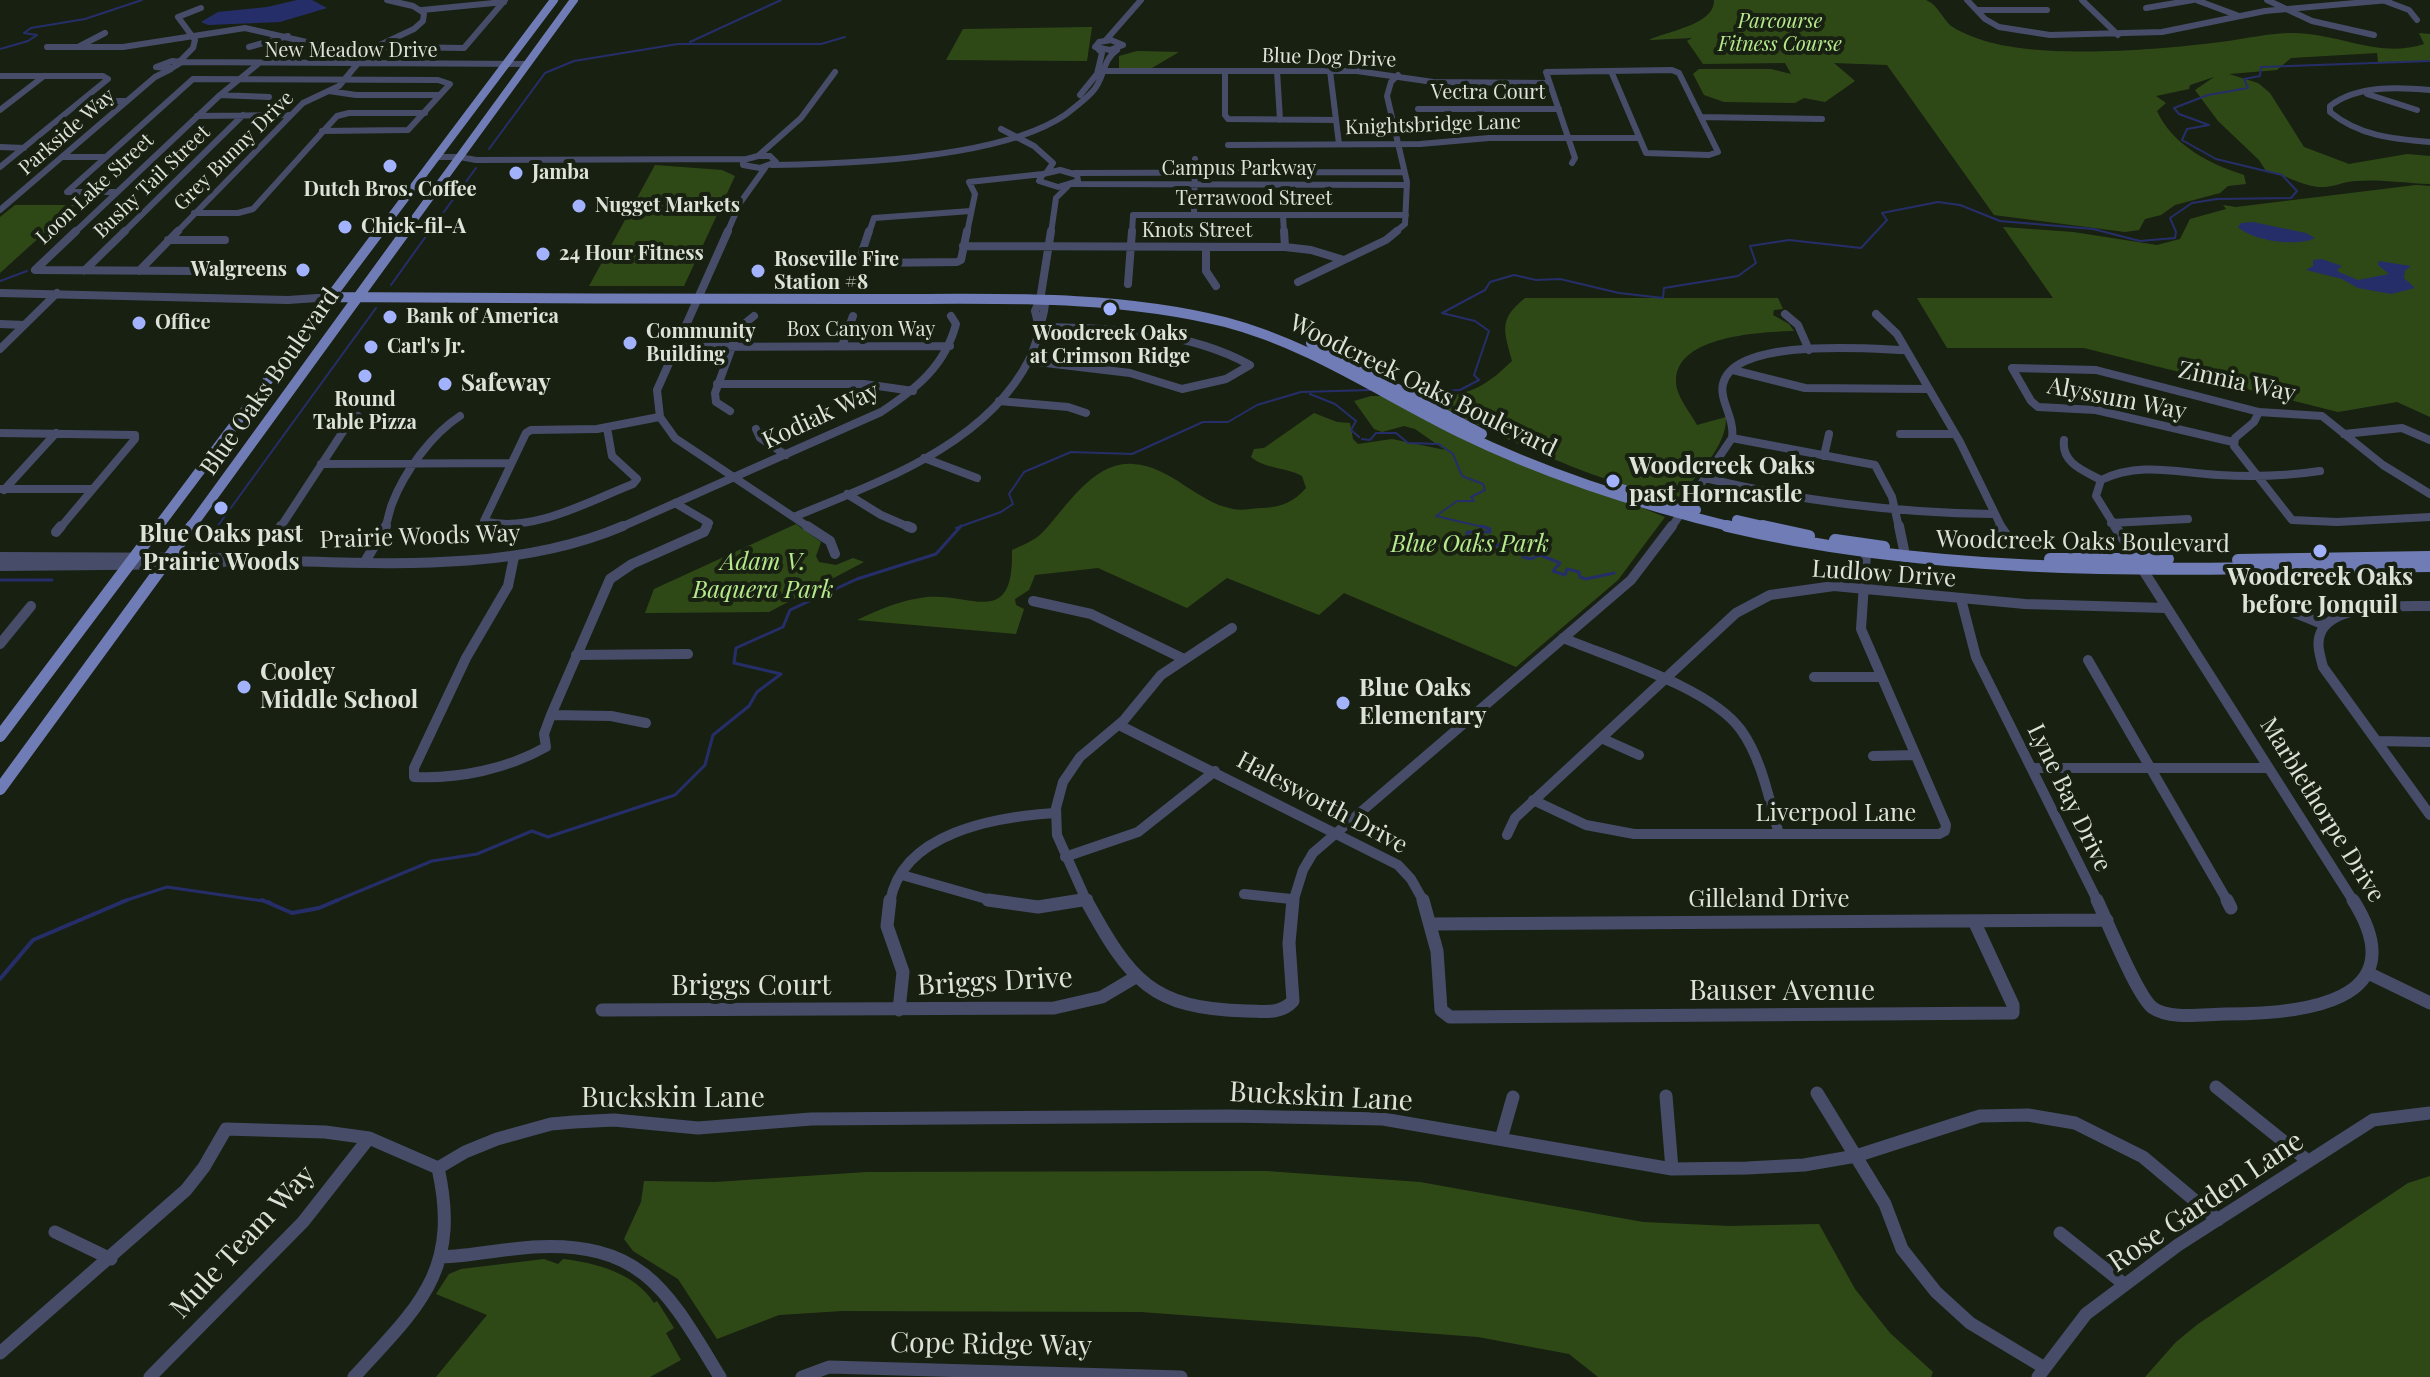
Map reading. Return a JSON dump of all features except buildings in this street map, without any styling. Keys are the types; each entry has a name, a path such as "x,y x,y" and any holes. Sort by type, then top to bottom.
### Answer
{"main road":[{"name":"Blue Oaks Boulevard","path":"0,736 554,0"},
{"name":"Blue Oaks Boulevard","path":"0,789 574,0"},
{"name":"Woodcreek Oaks Boulevard","path":"332,297 486,297 496,300 1040,297 1139,300 1252,322 1312,344 1542,462 1682,511 1904,550 1998,557 2138,564 2430,557"},
{"name":"Woodcreek Oaks Boulevard","path":"1040,297 1141,306 1224,322 1303,348 1463,434 1534,466 1775,538 1866,553 1988,565 2430,566"}],"street":[{"path":"389,0 422,10 505,1"},
{"path":"1105,41 1141,0"},
{"path":"1009,132 1055,118 1096,89 1106,71 1108,56 1123,45 1118,37 1148,0"},
{"path":"1967,0 1994,24 2026,33 2118,35 2187,29 2285,9 2387,0 2409,10 2417,20"},
{"path":"2082,0 2118,35"},
{"path":"2146,8 2195,0 2240,16"},
{"path":"2267,0 2319,24 2374,35"},
{"path":"2333,0 2345,6"},
{"path":"47,47 135,46 242,28 271,31 315,45 374,51 464,48 505,1"},
{"path":"160,69 178,65 195,40 178,17 201,8"},
{"path":"358,66 364,55 419,25 425,16 422,10"},
{"path":"1978,10 2047,10"},
{"path":"76,48 105,33"},
{"path":"249,47 288,36"},
{"path":"651,158 745,165 771,162 854,164 968,148 1049,117 1080,95 1098,70 1102,53 1095,44 1120,42"},
{"path":"1098,49 1117,50"},
{"name":"Parkside Way","path":"155,77 160,69 156,66 187,50"},
{"path":"358,66 374,51"},
{"path":"167,61 178,65"},
{"name":"New Meadow Drive","path":"178,65 527,65"},
{"name":"Parkside Way","path":"0,210 155,77 178,65"},
{"name":"Loon Lake Street","path":"197,271 35,270 197,116 257,65"},
{"name":"Grey Bunny Drive","path":"139,271 289,115 313,97 346,79 358,66"},
{"name":"Blue Dog Drive","path":"1106,71 1330,71 1398,75 1452,83 1549,83"},
{"path":"1225,71 1226,117 1233,120 1336,120"},
{"path":"1277,71 1280,120"},
{"path":"1330,71 1339,144"},
{"path":"1572,163 1575,158 1546,72 1611,71 1679,73 1718,150 1717,154 1645,152 1611,71"},
{"path":"438,157 565,155 745,165 771,147 826,90 835,72"},
{"path":"1298,282 1392,237 1404,226 1407,185 1387,89 1398,75"},
{"path":"0,76 108,77 0,167"},
{"path":"2,106 44,76"},
{"path":"115,192 67,192 187,82 200,78 449,81 450,84 408,130 322,131"},
{"path":"2430,90 2396,88 2335,100 2330,106 2330,112 2337,120 2365,133 2430,142"},
{"path":"329,91 356,95 440,95"},
{"path":"2366,93 2417,110"},
{"path":"220,95 269,97"},
{"path":"80,101 127,101"},
{"name":"Vectra Court","path":"1418,109 1559,109"},
{"path":"194,213 238,213 253,209 322,131 343,113 425,113"},
{"name":"Bushy Tail Street","path":"84,271 243,115"},
{"path":"197,116 289,115"},
{"path":"1701,117 1822,119"},
{"path":"794,517 924,458 965,431 999,401 1029,361 1039,327 1039,313 1035,305 1040,297 1056,198 1079,179 1048,150 1009,132"},
{"path":"1009,132 1051,160 1052,167 1044,179"},
{"path":"2354,140 2365,133"},
{"name":"Knightsbridge Lane","path":"1228,145 1397,144 1489,138 1639,138"},
{"path":"0,147 24,148"},
{"path":"771,147 771,162 755,176 740,203 657,390 659,417 675,438 830,541 835,554"},
{"path":"64,156 105,156"},
{"path":"758,156 771,162"},
{"path":"460,157 476,160 580,157"},
{"path":"1194,215 1195,159"},
{"path":"740,203 737,200 748,175 745,165"},
{"name":"Campus Parkway","path":"1044,179 1070,172 1404,172"},
{"path":"971,211 874,218 860,258 869,263 949,263 961,260 975,194 969,182 1044,179"},
{"path":"1044,179 1056,198"},
{"name":"Campus Parkway","path":"1044,179 1070,185 1407,185"},
{"name":"Terrawood Street","path":"1130,246 1133,215 1406,215"},
{"path":"1283,215 1285,247"},
{"path":"168,240 225,240"},
{"name":"Knots Street","path":"963,246 1285,247 1311,250 1344,260"},
{"path":"1128,284 1130,246"},
{"path":"1206,247 1206,271 1216,286"},
{"name":"Woodcreek Oaks Boulevard","path":"0,293 288,300 332,297"},
{"path":"0,349 57,293"},
{"path":"1785,314 1798,325 1809,350"},
{"path":"1876,314 1892,326 1955,434 1993,514 2007,536"},
{"path":"730,411 716,402 717,384 739,328 754,316"},
{"path":"842,346 853,316"},
{"path":"950,346 956,324 951,316"},
{"path":"0,324 24,325"},
{"path":"1029,361 1130,373 1182,389 1226,379 1250,365 1207,348 1166,338 1101,329 1039,327"},
{"name":"Box Canyon Way","path":"676,347 950,346"},
{"name":"Kodiak Way","path":"734,477 854,426 913,391 935,370 950,346"},
{"path":"1232,628 1184,659 1142,694 1119,725 1091,746 1069,770 1054,813 1056,834 1116,955 1134,978 1158,994 1188,1005 1227,1011 1275,1012 1287,1009 1293,1001 1288,929 1291,899 1313,853 1631,580 1732,438 1735,422 1722,384 1733,370 1761,355 1809,350 1905,350"},
{"name":"Zinnia Way","path":"2012,368 2096,370 2259,412 2322,416 2383,465 2430,494"},
{"name":"Alyssum Way","path":"2012,368 2031,401 2038,407 2096,410 2233,442"},
{"path":"1733,370 1805,388 1927,389"},
{"path":"717,384 864,384 913,391"},
{"path":"999,401 1068,407 1086,413"},
{"path":"2259,412 2254,422 2241,431 2233,442 2254,476 2292,520 2337,522 2430,517"},
{"path":"278,536 282,522 346,427 358,416"},
{"path":"366,560 387,524 393,502 416,463 437,432 460,416"},
{"path":"607,428 609,452 616,463 636,475 633,484 557,513 525,521 488,524 484,521 526,433 531,430 607,428 659,417"},
{"path":"2344,434 2402,428 2430,440"},
{"path":"756,429 760,438 786,455"},
{"path":"0,433 135,435 135,439 56,532"},
{"path":"2,491 56,433"},
{"path":"1824,456 1829,434"},
{"path":"1900,434 1955,434"},
{"path":"1732,438 1875,465 1889,488 1904,550"},
{"path":"2064,440 2063,448 2072,464 2101,480 2118,472 2152,468 2254,476 2320,471"},
{"path":"924,458 977,478"},
{"path":"321,464 511,463"},
{"name":"Prairie Woods Way","path":"132,561 472,561 514,557 585,541 734,477"},
{"path":"1705,478 1794,499 1896,512 1993,514"},
{"name":"Marblethorpe Drive","path":"2101,480 2096,496 2111,523 2365,919 2372,946 2368,973"},
{"path":"2,491 92,489"},
{"path":"847,494 881,515 912,528"},
{"path":"514,557 513,576 506,595 485,622 414,768 414,777 431,779 535,755 546,747 544,734 551,715 610,579 632,564 704,532 709,523 675,503"},
{"path":"2111,523 2188,519"},
{"name":"Liverpool Lane","path":"1533,800 1586,825 1618,832 1939,834 1945,831 1946,825 1861,629 1866,553"},
{"path":"0,562 43,557 132,561"},
{"path":"0,562 132,561"},
{"name":"Ludlow Drive","path":"1507,835 1515,818 1533,800 1736,613 1755,601 1804,588 1862,588 1961,599 2166,608"},
{"name":"Lyne Bay Drive","path":"1961,599 1976,657 2147,1002 2154,1009 2166,1014 2304,1009 2336,1000 2360,984 2368,973"},
{"path":"1033,601 1091,614 1184,659"},
{"path":"0,644 4,633 31,606"},
{"path":"2430,606 2362,609 2342,614 2325,625 2317,641 2323,667 2430,815"},
{"path":"2288,610 2325,625"},
{"path":"1563,638 1719,709 1741,730 1779,834"},
{"path":"576,655 688,654"},
{"path":"2088,660 2231,908"},
{"path":"1814,677 1881,677"},
{"path":"551,715 611,716 646,723"},
{"name":"Halesworth Drive","path":"1119,725 1335,831 1389,859 1406,872 1421,890 1431,924 1441,1010 1450,1017"},
{"path":"1601,738 1639,755"},
{"path":"2377,741 2430,742"},
{"path":"1873,756 1915,755"},
{"path":"2032,768 2269,768"},
{"path":"1065,857 1138,832 1215,771"},
{"path":"899,1010 902,968 889,936 887,914 892,894 902,875 928,848 961,830 1003,817 1054,813"},
{"path":"902,875 953,889 981,901 1013,907 1060,906 1088,899"},
{"path":"1244,894 1291,899"},
{"name":"Gilleland Drive","path":"1431,924 2107,920"},
{"name":"Bauser Avenue","path":"1450,1017 2013,1013 2013,1005 1974,921"},
{"path":"2368,973 2430,1003"},
{"name":"Briggs Drive","path":"899,1010 1054,1008 1102,997 1134,978"},
{"name":"Briggs Court","path":"602,1010 899,1010"},
{"path":"2216,1087 2308,1161"},
{"path":"1817,1093 1885,1204 1902,1249 1936,1292 1970,1323 2040,1372"},
{"path":"1666,1096 1672,1169"},
{"path":"1501,1139 1513,1097"},
{"name":"Rose Garden Lane","path":"2040,1372 2086,1314 2218,1220 2373,1120 2430,1113"},
{"name":"Buckskin Lane","path":"438,1168 465,1152 530,1129 562,1123 614,1120 698,1128 811,1119 1229,1116 1383,1119 1672,1169 1804,1165 1856,1156 1980,1116 2028,1115 2075,1123 2143,1157 2218,1220"},
{"path":"0,1353 111,1259 186,1190 204,1167 226,1129 325,1132 369,1138 438,1168 447,1197 448,1225 441,1257 415,1309 354,1377"},
{"name":"Mule Team Way","path":"150,1377 303,1222 369,1138"},
{"path":"55,1232 111,1259"},
{"path":"2060,1233 2124,1284"},
{"path":"441,1257 545,1246 613,1255 640,1269 664,1288 720,1377"},
{"name":"Cope Ridge Way","path":"802,1377 829,1367 1181,1377"}],"green space":[{"name":"Parcourse Fitness Course","path":"1714,0 1926,0 1951,26 1979,39 2004,45 2065,51 2164,48 2293,33 2391,49 2424,44 2419,33 2430,34 2430,61 2378,62 2377,53 2291,58 2277,70 2229,74 2258,83 2270,93 2304,147 2349,164 2407,154 2430,156 2430,184 2364,181 2318,187 2266,171 2259,160 2218,121 2195,90 2214,77 2190,85 2189,89 2156,96 2166,103 2157,111 2182,143 2205,159 2244,175 2246,184 2228,186 2220,193 2175,205 2161,215 2145,219 2139,230 2125,232 1994,215 1887,65 1834,63 1855,81 1825,102 1804,98 1795,103 1724,102 1704,95 1693,74 1699,69 1771,69 1791,74 1785,63 1703,64 1687,41 1692,38 1649,40 1699,21 1712,9"},
{"path":"1092,27 1087,61 946,60 963,29"},
{"path":"1137,51 1179,52 1152,68 1119,68 1119,56"},
{"path":"655,165 722,170 735,176 684,286 589,286"},
{"path":"2416,185 2430,186 2430,417 2397,402 2338,412 2084,348 1947,348 1917,298 2053,298 2003,227 2073,232 2157,245 2180,239 2190,219 2226,209 2223,205 2236,207"},
{"path":"15,205 75,205 0,273 0,217"},
{"name":"Blue Oaks Park","path":"1525,298 1778,298 1783,309 1774,310 1773,315 1789,324 1794,331 1724,339 1690,354 1680,365 1676,380 1678,392 1697,425 1726,417 1716,450 1679,497 1671,499 1543,455 1421,396 1460,394 1471,390 1490,380 1512,361 1505,326 1510,313"},
{"name":"Blue Oaks Park","path":"1386,396 1459,435 1665,517 1618,580 1516,667 1344,593 1319,615 1227,578 1187,608 1098,568 1035,575 1029,590 1015,599 1016,605 1024,609 1016,634 857,620 917,598 944,597 987,602 998,599 1006,590 1011,575 1012,550 1040,535 1093,478 1119,465 1147,466 1220,505 1244,510 1281,505 1306,488 1302,476 1251,457 1254,449 1264,448 1314,413 1337,422 1350,423 1353,439 1358,444 1392,439 1445,450 1415,429 1404,426 1382,432 1374,429 1354,401"},
{"name":"Adam V. Baquera Park","path":"796,524 821,542 816,556 819,562 836,565 853,558 864,562 769,612 645,613 654,589"},
{"path":"1266,1171 1420,1182 1643,1222 1729,1226 1819,1224 1855,1289 1890,1333 1933,1372 1931,1377 1598,1377 1569,1354 1478,1337 1141,1312 842,1311 779,1315 717,1339 678,1279 633,1251 624,1239 641,1202 644,1181 715,1182 867,1172"},
{"path":"2430,1176 2430,1377 2145,1377 2176,1342 2198,1324 2408,1183"},
{"path":"544,1259 558,1264 563,1259 588,1263 614,1271 636,1284 654,1303 657,1301 674,1328 666,1333 681,1360 650,1377 436,1377 487,1315 436,1294 449,1274 461,1269"}],"shaded area":[{"path":"312,0 327,8 280,22 208,25 201,22 218,12 267,7"},
{"path":"2253,222 2306,233 2315,238 2298,242 2275,241 2254,236 2238,227 2241,223"},
{"path":"2322,259 2342,266 2337,270 2339,272 2358,280 2389,274 2378,265 2379,261 2411,266 2405,271 2404,278 2415,288 2391,294 2358,288 2342,279 2306,270 2313,266 2313,260"}],"waterway":[{"path":"0,49 28,41 37,35 24,33 31,28 85,19 142,0"},
{"path":"690,42 781,0"},
{"path":"489,149 545,73 574,61 678,44 821,44 845,37"},
{"path":"1414,393 1460,390 1479,380 1474,375 1489,331 1475,321 1442,313 1485,290 1490,282 1514,275 1536,280 1560,279 1619,293 1663,298 1664,288 1738,276 1756,263 1750,246 1789,240 1861,248 1887,220 1882,213 1938,202 1960,205 2000,221 2093,229 2140,241 2175,238 2176,232 2170,218 2192,203 2217,199 2291,198 2297,191 2282,175 2216,159 2182,140 2187,129 2209,125 2179,114 2174,108 2208,95 2248,88 2244,79 2260,76 2261,67 2430,61"},
{"path":"438,220 476,168"},
{"path":"391,285 429,232"},
{"path":"0,281 27,271"},
{"path":"217,527 376,308"},
{"path":"961,526 1001,512 1013,504 1009,494 1024,472 1071,452 1132,454 1203,422 1228,422 1257,405 1301,392 1371,390"},
{"path":"1310,394 1335,404 1356,421 1351,430 1359,437"},
{"path":"1362,439 1370,440 1376,433 1396,433 1408,443 1439,444 1453,454 1462,476 1483,484 1485,490 1471,497 1474,501 1457,501 1436,516 1487,528"},
{"path":"333,902 432,861 477,854 532,831 548,837 675,795 705,765 713,735 749,706 757,692 781,674 734,663 736,648 783,627 790,610 857,579 936,554 961,526"},
{"path":"956,528 961,526"},
{"path":"1481,526 1487,528"},
{"path":"1487,528 1490,532 1467,532 1467,535 1494,547 1507,541 1522,547 1523,557 1531,559 1540,555 1560,563 1553,571 1565,575 1567,569 1579,572 1580,577 1586,579 1614,573"},
{"path":"0,580 52,580"},
{"path":"127,900 167,887 265,901"},
{"path":"0,979 33,940 127,900"},
{"path":"121,902 127,900"},
{"path":"265,901 292,913 319,908 338,900"},
{"path":"265,901 270,902"}],"place":[{"name":"Dutch Bros. Coffee","path":"390,166"},
{"name":"Jamba","path":"516,173"},
{"name":"Nugget Markets","path":"579,206"},
{"name":"Chick-fil-A","path":"345,227"},
{"name":"24 Hour Fitness","path":"543,254"},
{"name":"Walgreens","path":"303,270"},
{"name":"Roseville Fire Station #8","path":"758,271"},
{"name":"Woodcreek Oaks at Crimson Ridge","path":"1110,309"},
{"name":"Bank of America","path":"390,317"},
{"name":"Office","path":"139,323"},
{"name":"Community Building","path":"630,343"},
{"name":"Carl's Jr.","path":"371,347"},
{"name":"Round Table Pizza","path":"365,376"},
{"name":"Safeway","path":"445,384"},
{"name":"Woodcreek Oaks past Horncastle","path":"1613,481"},
{"name":"Blue Oaks past Prairie Woods","path":"221,508"},
{"name":"Woodcreek Oaks before Jonquil","path":"2320,551"},
{"name":"Cooley Middle School","path":"244,687"},
{"name":"Blue Oaks Elementary","path":"1343,703"}]}
